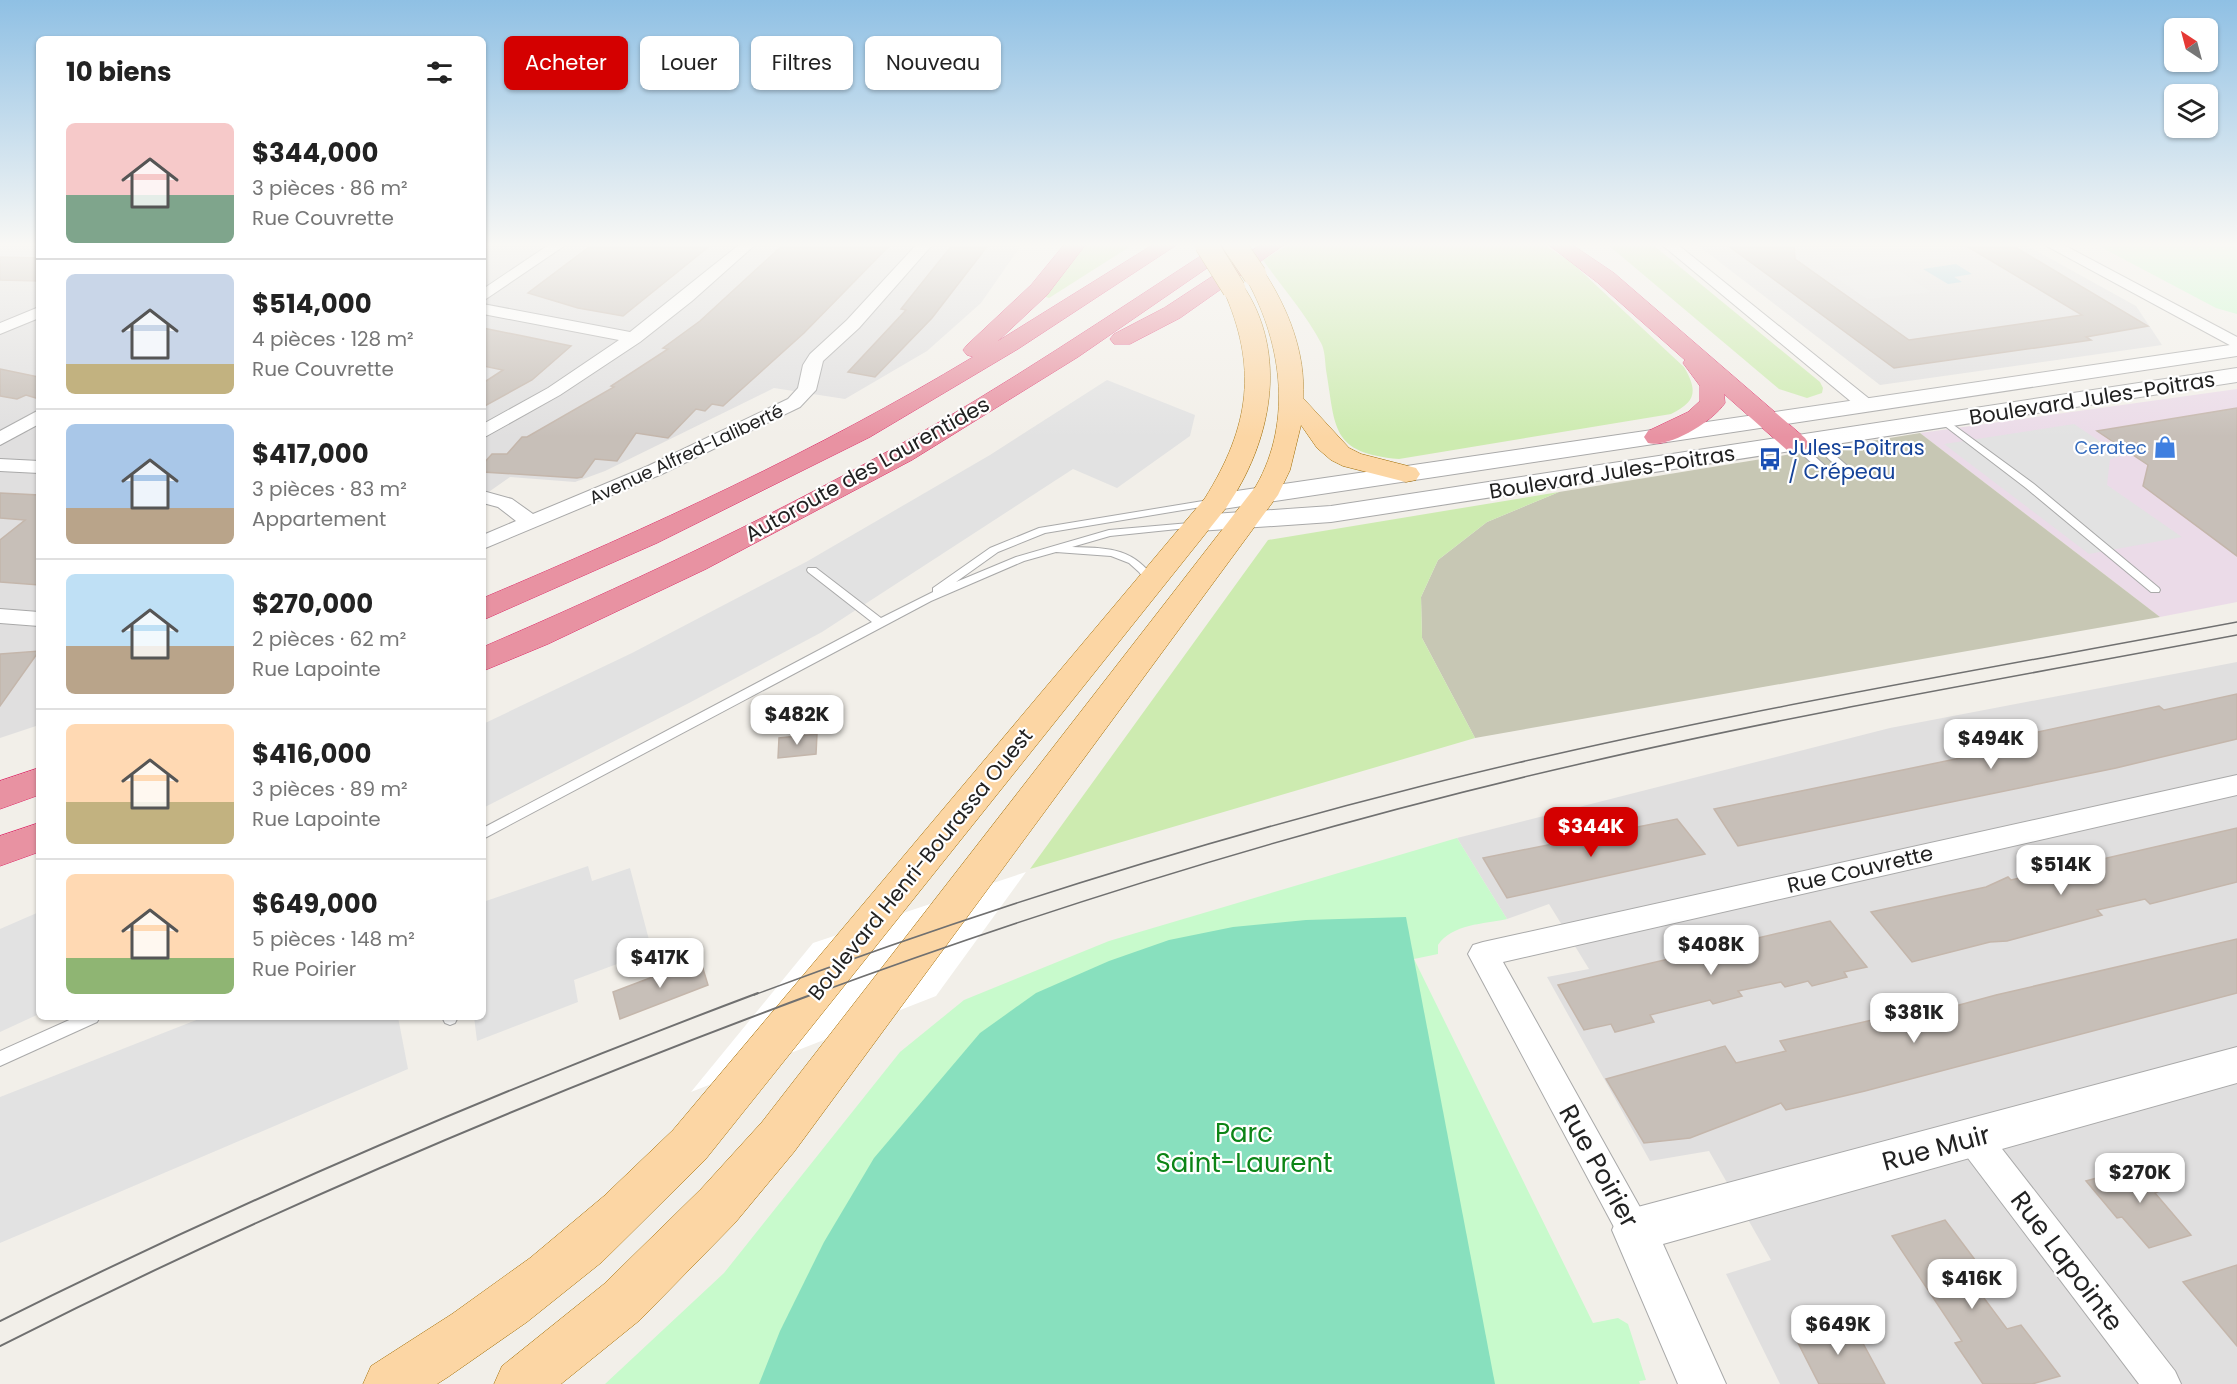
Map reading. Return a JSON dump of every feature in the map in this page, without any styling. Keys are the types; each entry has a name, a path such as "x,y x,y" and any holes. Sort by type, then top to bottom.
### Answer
{"highway":[{"path":"940,386 996,327 1017,309"},
{"name":"Autoroute des Laurentides","path":"486,609 732,497 851,436 940,386 1064,309"},
{"name":"Autoroute des Laurentides","path":"486,659 720,550 900,456 1033,375 1134,309"},
{"path":"900,456 1180,309"},
{"path":"1640,309 1671,337 1781,418 1821,440"},
{"path":"1664,309 1781,418 1796,444"},
{"path":"1657,437 1697,417 1708,409 1713,397 1710,381 1671,337"},
{"path":"0,795 36,782"},
{"path":"0,851 36,838"}],"main road":[{"name":"Boulevard Henri-Bourassa Ouest","path":"389,1384 483,1324 575,1254 613,1221 682,1152 723,1107 1207,513 1229,484 1246,447 1256,410 1260,379 1254,336 1242,309"},
{"path":"520,1384 622,1302 718,1206 771,1146 1247,520 1277,472 1291,400 1290,362 1285,336 1274,309"},
{"path":"1291,400 1320,430 1326,442 1340,454 1406,474"}],"street":[{"path":"0,317 19,309"},
{"path":"486,430 576,380 672,309"},
{"name":"Avenue Alfred-Laliberté","path":"486,542 684,457 794,404 807,390 812,365 816,358 867,309"},
{"path":"1747,309 1866,405"},
{"path":"2171,309 2237,344"},
{"path":"2201,309 2237,328"},
{"path":"486,310 634,339"},
{"path":"0,329 36,313"},
{"name":"Boulevard Jules-Poitras","path":"1207,513 1264,495 2237,350"},
{"name":"Boulevard Jules-Poitras","path":"1207,513 1247,520 1331,514 1944,422 2237,375"},
{"path":"0,439 36,418"},
{"path":"0,465 36,467"},
{"path":"486,498 505,503 531,523"},
{"path":"0,616 36,619"},
{"name":"Rue Couvrette","path":"1483,954 2237,785"},
{"name":"Rue Poirier","path":"1483,954 1634,1230 1702,1384"},
{"name":"Rue Muir","path":"1634,1230 2237,1065"},
{"name":"Rue Lapointe","path":"1973,1138 2162,1384"}],"lane":[{"path":"1944,422 2030,486 2155,590"},
{"path":"1796,444 1830,475 1849,472 1824,450 1821,440"},
{"path":"486,832 927,598 1050,550 1109,533 1207,513"},
{"path":"927,598 977,560 1012,541 1043,530 1207,513"},
{"path":"1050,550 1130,556 1143,567 1151,581"},
{"path":"812,570 880,623"},
{"path":"0,1059 85,1020"}],"shaded area":[{"path":"0,309 36,309 36,726 0,738"},
{"path":"486,309 975,309 927,351 845,399 774,388 605,471 575,482 510,477 486,494"},
{"path":"1780,309 2138,309 2162,345 1880,385"},
{"path":"1107,380 1195,415 1190,436 1117,488 1073,469 822,632 486,806 486,723 632,653 806,562 990,455"},
{"path":"2237,389 2237,602 2160,617 1920,433"},
{"path":"2074,424 2122,456 2110,459 2107,485 2182,537 2089,554 1944,444"},
{"path":"1920,433 2160,617 1475,738 1422,638 1421,597 1438,560 1487,522 1559,492"},
{"path":"2237,662 2237,1384 1780,1384 1726,1274 1771,1260 1709,1151 1650,1161 1547,977 1589,969 1549,904 1507,919 1457,838 1890,728"},
{"path":"588,866 592,881 630,868 652,951 574,980 578,1002 477,1041 474,1020 486,1020 486,901"},
{"path":"36,913 36,1015 0,1032 0,929"},
{"path":"196,1020 399,1020 408,1069 0,1243 0,1097"}],"green space":[{"path":"1299,309 1621,309 1684,367 1693,389 1692,395 1686,405 1671,414 1399,459 1376,456 1360,451 1340,434 1332,408 1324,352 1315,332"},
{"path":"1684,309 1731,309 1820,382 1823,388 1822,393 1807,398 1779,389"},
{"path":"2218,309 2237,309 2237,314"},
{"path":"1559,492 1487,522 1438,560 1421,597 1422,638 1475,738 1030,869 1268,540"},
{"name":"Parc Saint-Laurent","path":"1457,838 1507,919 1460,929 1444,938 1438,945 1438,954 1414,959 1593,1323 1618,1318 1628,1324 1646,1380 1639,1381 1640,1384 605,1384 724,1273 900,1052 964,1000 1109,941"},
{"name":"Parc Saint-Laurent","path":"1406,917 1495,1384 759,1384 780,1331 824,1242 874,1158 980,1033 1036,993 1109,961 1169,940 1233,927 1306,920"}],"pier":[{"path":"1026,872 936,996 691,1092 813,943"}],"building":[{"path":"581,309 632,309 623,316"},
{"path":"714,309 828,309 723,406 712,404 705,411 696,409 668,438 636,433 617,461 595,459 582,477 577,478 486,472 486,461 492,454 507,454 522,437 527,437 614,387 611,386 668,349 663,348"},
{"path":"901,309 939,309 875,377 848,372 906,310"},
{"path":"1814,309 1865,309 1909,340 2082,315 2071,309 2119,309 2148,326 2086,337 2091,340 1894,368"},
{"path":"486,329 571,346 532,380 486,405 486,381 503,370 486,367"},
{"path":"0,369 36,376 36,398 26,395 17,399 0,396"},
{"path":"2237,408 2237,556 2143,486 2148,465 2097,431"},
{"path":"0,493 36,495 36,585 0,582 0,540 25,520 0,518"},
{"path":"36,651 36,655 0,706 0,654"},
{"path":"2237,694 2237,739 2116,768 1738,846 1714,809 1975,755 1972,746 2159,706 2164,710"},
{"path":"817,734 816,754 778,758 779,738"},
{"path":"1677,819 1705,854 1507,898 1483,858"},
{"path":"2237,828 2237,882 2150,904 2145,899 2097,910 2102,915 2007,941 1990,942 1912,962 1871,912 1986,887 2008,877 2011,880"},
{"path":"1830,921 1867,967 1844,972 1847,977 1812,986 1808,981 1785,987 1781,982 1738,991 1742,996 1713,1004 1710,1000 1650,1015 1654,1022 1615,1032 1611,1024 1584,1030 1558,985"},
{"path":"2237,939 2237,993 1865,1091 1786,1110 1781,1103 1690,1138 1644,1143 1606,1079 1725,1046 1736,1063 1786,1051 1780,1041 1872,1020 1878,1027 1996,995"},
{"path":"700,959 708,985 620,1019 613,992"},
{"path":"2148,1164 2168,1187 2155,1193 2191,1235 2149,1248 2122,1217 2117,1218 2086,1181"},
{"path":"1945,1220 1979,1265 1963,1270 2007,1329 2021,1325 2060,1376 2032,1384 1983,1384 1955,1343 1962,1341 1892,1236"},
{"path":"2237,1265 2237,1346 2183,1282"},
{"path":"1852,1323 1885,1384 1819,1384 1792,1331"}],"tram line":[{"path":"754,995 919,936 1085,881 1253,831 1422,786 1726,718 2237,622"},
{"path":"812,995 1002,928 1194,867 1388,811 1486,786 1746,728 2237,635"},
{"path":"0,1321 186,1232 375,1147 565,1068 758,993"},
{"path":"0,1346 200,1249 403,1158 608,1073 816,993"}],"place":[{"name":"Ceratec","path":"2165,447"},
{"name":"Jules-Poitras / Crépeau","path":"1770,459"}]}
